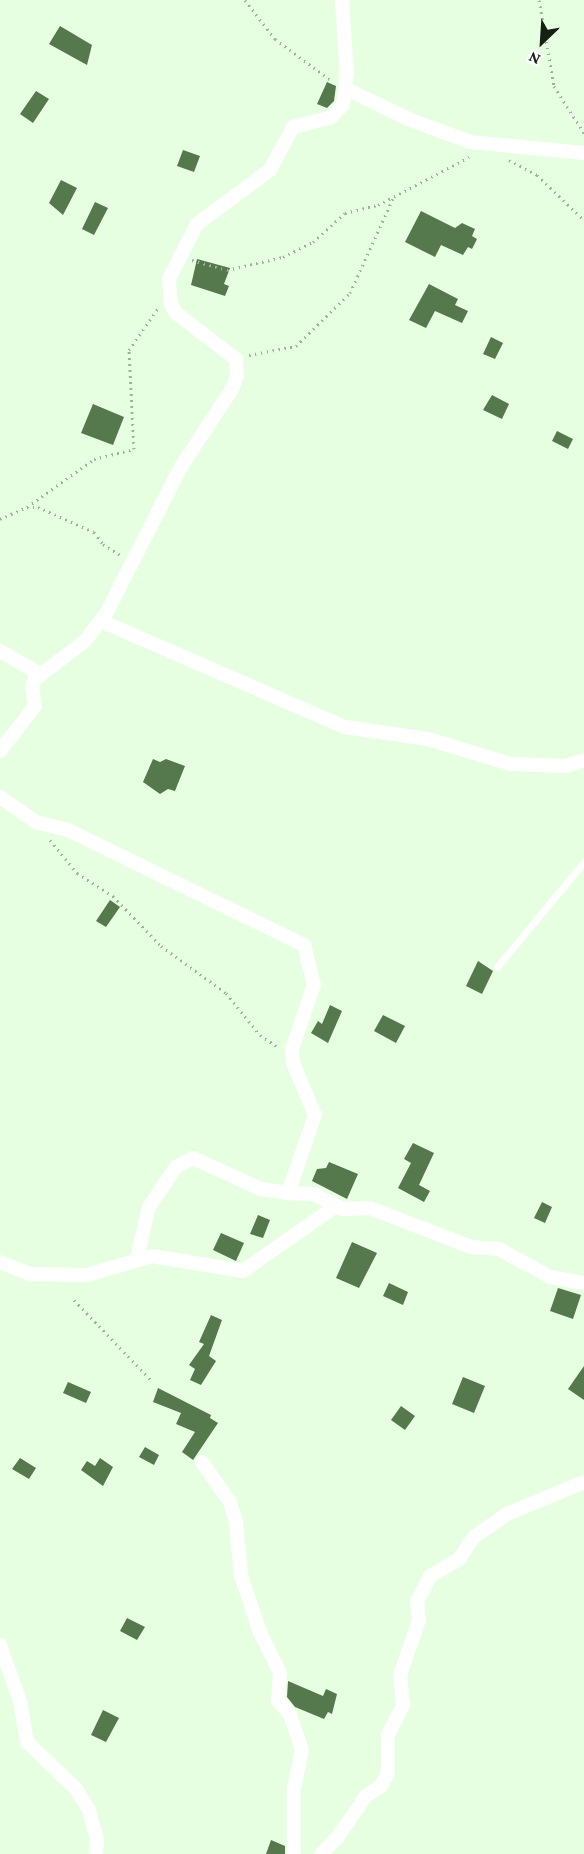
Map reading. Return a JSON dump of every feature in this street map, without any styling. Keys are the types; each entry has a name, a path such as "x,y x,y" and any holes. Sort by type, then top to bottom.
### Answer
{"street":[{"path":"0,751 35,706 32,687 40,674 85,641 101,621 193,447 232,389 237,376 236,359 176,313 169,292 178,256 197,224 270,170 293,127 337,114 346,89 342,0"},
{"path":"346,89 413,121 489,145 584,153"},
{"path":"101,621 345,727 428,739 511,764 566,766 584,760"},
{"path":"0,651 40,674"},
{"path":"0,797 36,822 68,830 299,940 307,953 314,985 292,1049 293,1063 315,1115 288,1193"},
{"path":"136,1258 149,1207 176,1167 193,1158 261,1189 314,1194 336,1206 370,1208 471,1247 499,1250 550,1277 584,1283"},
{"path":"0,1262 29,1274 87,1275 136,1258 152,1256 243,1271 336,1206"},
{"path":"202,1462 230,1502 236,1522 241,1575 260,1632 280,1673 278,1700 290,1715 302,1749 294,1789 294,1854"},
{"path":"321,1854 337,1838 366,1796 381,1786 388,1773 388,1735 403,1705 400,1675 419,1620 420,1593 430,1576 459,1559 474,1538 507,1514 584,1482"},
{"path":"0,1645 20,1701 27,1742 76,1789 89,1810 96,1854"}],"lane":[{"path":"497,967 584,862"}],"path":[{"path":"245,0 275,39 346,89"},
{"path":"539,0 554,86 584,133"},
{"path":"178,256 227,270 262,264 313,243 345,213 378,205 489,145"},
{"path":"502,156 537,175 584,220"},
{"path":"236,359 296,346 307,339 354,287 395,194"},
{"path":"0,519 27,507 94,459 134,449 129,350 169,292"},
{"path":"27,507 38,507 94,532 103,544 133,564"},
{"path":"36,822 77,873 113,896 160,946 226,993 260,1035 284,1049 293,1063"},
{"path":"74,1300 151,1380"}],"building":[{"path":"60,26 92,45 87,65 49,44"},
{"path":"327,82 336,86 334,101 327,108 317,104"},
{"path":"36,91 49,99 33,123 20,114"},
{"path":"183,150 200,156 194,172 177,166"},
{"path":"61,180 77,188 63,215 49,203"},
{"path":"95,202 108,208 94,235 82,229"},
{"path":"421,211 455,228 462,223 475,229 472,236 477,239 472,249 468,247 463,255 441,245 435,257 405,242"},
{"path":"197,259 230,268 224,284 229,286 225,296 191,285"},
{"path":"429,284 458,299 455,305 468,311 462,323 435,311 426,328 409,320"},
{"path":"491,337 503,343 495,359 483,354"},
{"path":"492,395 509,404 502,419 483,410"},
{"path":"93,404 124,417 113,445 81,433"},
{"path":"557,431 573,439 568,449 552,441"},
{"path":"153,759 160,762 166,759 185,766 175,791 168,789 160,794 143,782"},
{"path":"110,900 120,907 106,927 96,921"},
{"path":"478,961 493,971 482,994 466,986"},
{"path":"330,1005 342,1011 328,1043 311,1033 318,1021 322,1024"},
{"path":"383,1015 405,1026 396,1043 374,1031"},
{"path":"413,1143 434,1153 419,1185 430,1191 424,1202 398,1188 411,1163 404,1159"},
{"path":"329,1162 358,1174 347,1199 312,1181 317,1169 326,1168"},
{"path":"542,1202 552,1207 545,1223 534,1218"},
{"path":"258,1215 270,1220 263,1238 250,1234"},
{"path":"221,1233 244,1243 236,1261 213,1250"},
{"path":"352,1242 377,1253 359,1288 336,1278"},
{"path":"389,1283 408,1292 403,1305 383,1296"},
{"path":"558,1288 581,1295 573,1319 550,1311"},
{"path":"211,1315 222,1320 209,1356 216,1361 201,1385 190,1380 195,1369 189,1365 204,1344 199,1342"},
{"path":"584,1366 584,1400 568,1389"},
{"path":"463,1377 485,1386 474,1413 452,1404"},
{"path":"68,1382 91,1392 86,1403 63,1393"},
{"path":"158,1388 211,1415 210,1418 218,1423 193,1460 182,1452 195,1432 176,1424 181,1413 153,1402"},
{"path":"401,1406 415,1416 405,1430 391,1420"},
{"path":"145,1447 159,1455 154,1465 139,1457"},
{"path":"20,1458 36,1468 29,1479 12,1469"},
{"path":"100,1458 113,1467 103,1486 81,1470 87,1461 95,1466"},
{"path":"127,1618 145,1627 137,1640 120,1631"},
{"path":"288,1681 323,1696 326,1689 337,1694 332,1714 328,1712 324,1719 295,1707 287,1697"},
{"path":"103,1710 119,1718 106,1742 91,1735"},
{"path":"271,1840 285,1846 285,1854 266,1854"}]}
